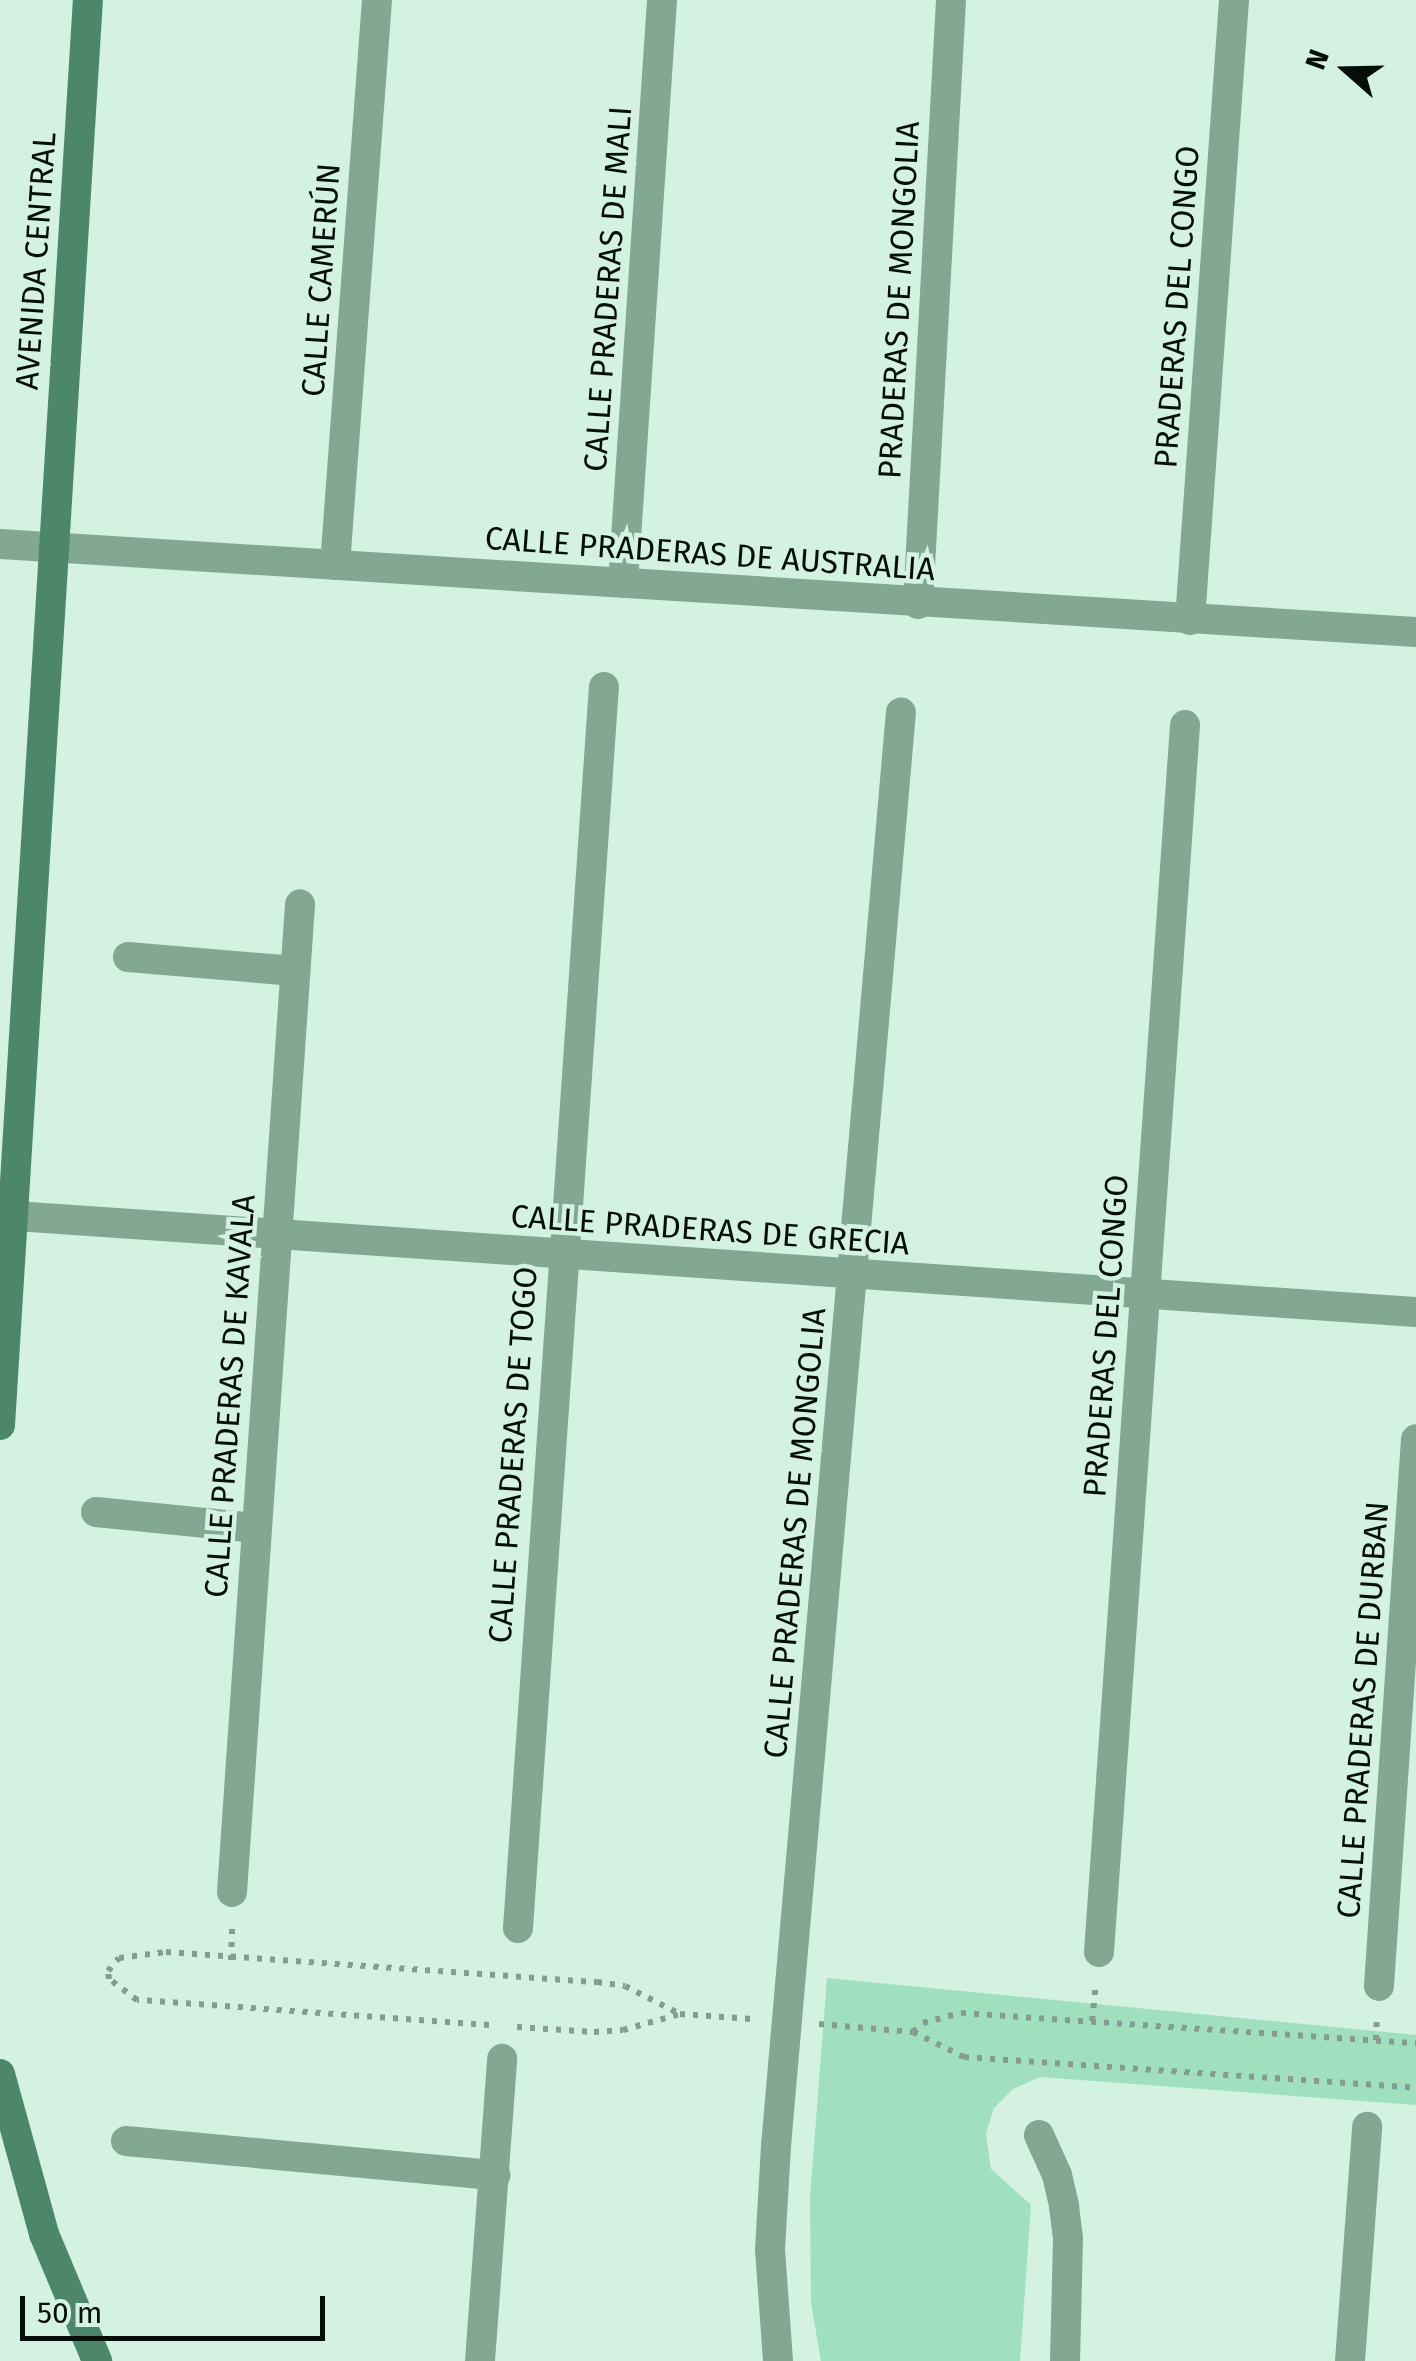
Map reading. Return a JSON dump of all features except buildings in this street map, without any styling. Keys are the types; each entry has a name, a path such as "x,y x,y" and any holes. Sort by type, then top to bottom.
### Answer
{"main road":[{"name":"AVENIDA CENTRAL","path":"0,1425 7,1215 88,0"},
{"path":"0,2074 44,2234 97,2361"}],"street":[{"name":"CALLE CAMERÚN","path":"335,565 377,0"},
{"name":"CALLE PRADERAS DE MALI","path":"623,583 662,0"},
{"name":"PRADERAS DE MONGOLIA","path":"918,604 951,0"},
{"name":"PRADERAS DEL CONGO","path":"1190,620 1234,0"},
{"name":"CALLE PRADERAS DE AUSTRALIA","path":"0,544 1416,632"},
{"name":"CALLE PRADERAS DE TOGO","path":"518,1928 561,1257 604,686"},
{"name":"CALLE PRADERAS DE MONGOLIA","path":"778,2361 770,2250 776,2146 900,712"},
{"name":"PRADERAS DEL CONGO","path":"1099,1952 1186,725"},
{"name":"CALLE PRADERAS DE KAVALA","path":"232,1892 300,904"},
{"path":"128,957 295,970"},
{"name":"CALLE PRADERAS DE GRECIA","path":"7,1215 561,1257 1416,1312"},
{"name":"CALLE PRADERAS DE DURBAN","path":"1379,1986 1416,1439"},
{"name":"CALLE PRADERAS DE KAVALA","path":"96,1512 256,1528"},
{"path":"480,2361 502,2059"},
{"path":"1350,2361 1367,2127"},
{"path":"1039,2135 1057,2174 1066,2222 1065,2361"},
{"path":"126,2141 495,2175"}],"path":[{"path":"166,1952 612,1983 680,2014 623,2030 594,2032 195,2007 137,2000 109,1979 108,1971 119,1958 166,1952"},
{"path":"1416,2043 962,2013 922,2023 913,2032 964,2058 1416,2088"}],"green space":[{"path":"827,1978 1416,2035 1416,2105 1040,2077 1013,2089 994,2108 986,2133 991,2169 1031,2205 1020,2361 821,2361 811,2303 810,2197"}]}
